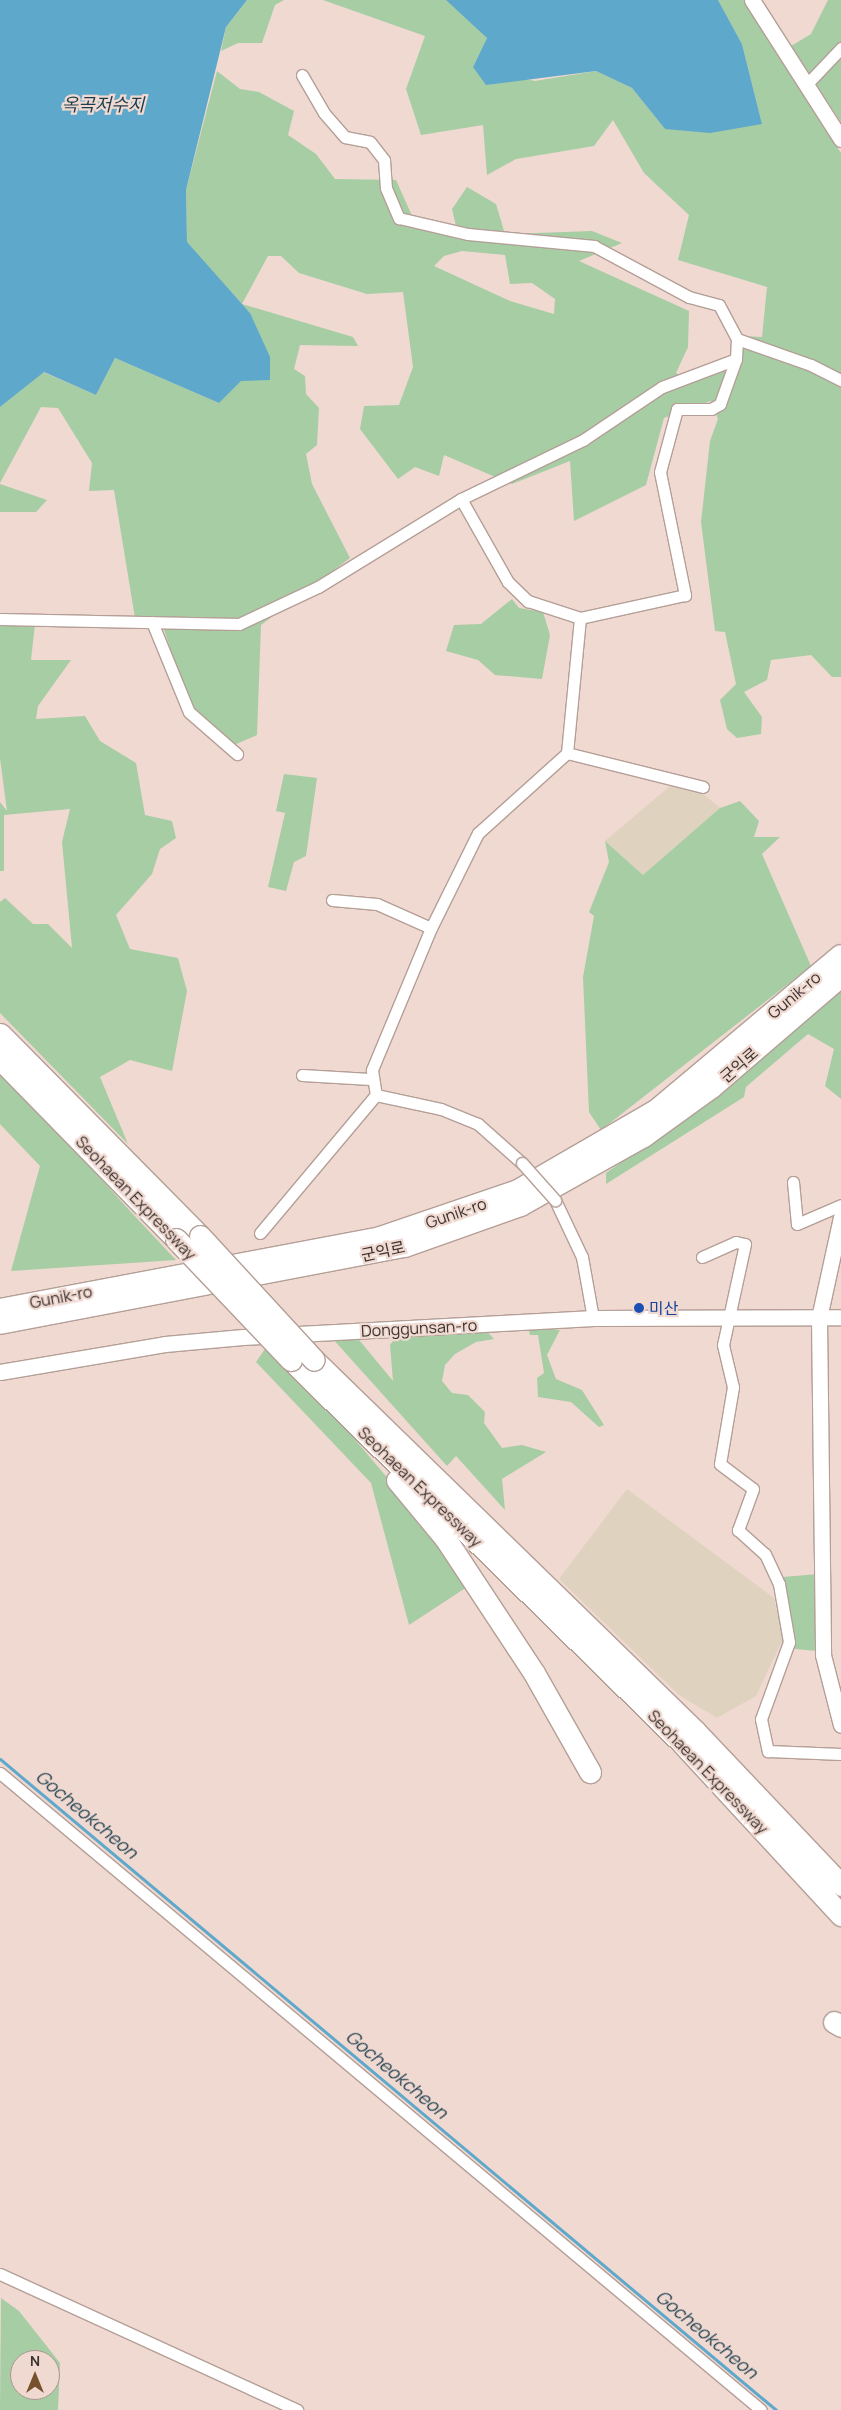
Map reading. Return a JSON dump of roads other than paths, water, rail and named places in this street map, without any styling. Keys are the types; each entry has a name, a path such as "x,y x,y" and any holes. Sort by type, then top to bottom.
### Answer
{"highway":[{"name":"Gunik-ro","path":"0,1309 380,1237 518,1190 656,1110 841,955"},
{"name":"군익로","path":"0,1324 405,1247 512,1209 578,1178 644,1137 712,1088 841,976"},
{"name":"Seohaean Expressway","path":"0,1034 200,1236 314,1360 689,1725 841,1886"},
{"name":"Seohaean Expressway","path":"0,1059 176,1238 291,1360 683,1744 841,1915"},
{"path":"327,1395 445,1538 534,1674 590,1772"}],"street":[{"path":"752,0 841,139"},
{"path":"807,84 841,48"},
{"path":"302,75 324,113 345,137 370,142 384,160 386,188 399,218 468,234 594,246 689,297 719,305 736,339 736,359 720,404 711,410 677,410 660,472 685,596 580,618 528,600 508,582 460,499"},
{"path":"736,339 812,364 841,380"},
{"path":"0,619 239,624 318,587 460,499 582,440 662,387 736,359"},
{"path":"376,1095 370,1079 431,928 478,833 567,753 580,618"},
{"path":"152,622 189,712 236,754"},
{"path":"567,753 703,787"},
{"path":"332,900 377,904 431,928"},
{"path":"302,1075 370,1079"},
{"path":"376,1095 441,1109 478,1124 522,1163 555,1200 582,1257 593,1318"},
{"path":"260,1232 376,1095"},
{"path":"793,1182 797,1224 841,1205"},
{"path":"841,1217 819,1318 823,1655 841,1725"},
{"path":"702,1258 736,1242 745,1244 731,1316 723,1345 733,1387 720,1464 752,1489 738,1530 765,1554 779,1584 789,1642 761,1718 768,1751 841,1754"},
{"name":"Donggunsan-ro","path":"0,1372 165,1344 593,1318 841,1317"},
{"path":"0,1773 761,2410"},
{"path":"0,2274 297,2410"}],"water":[{"name":"옥곡저수지","path":"0,0 247,0 226,27 186,190 187,242 250,313 270,357 270,380 241,381 219,403 115,358 96,395 44,372 0,407"},
{"path":"446,0 718,0 742,44 762,124 710,133 665,129 632,88 596,71 486,85 473,67 487,38"}],"waterway":[{"name":"Gocheokcheon","path":"0,1759 776,2410"}],"place":[{"name":"미산","path":"639,1308"}]}
